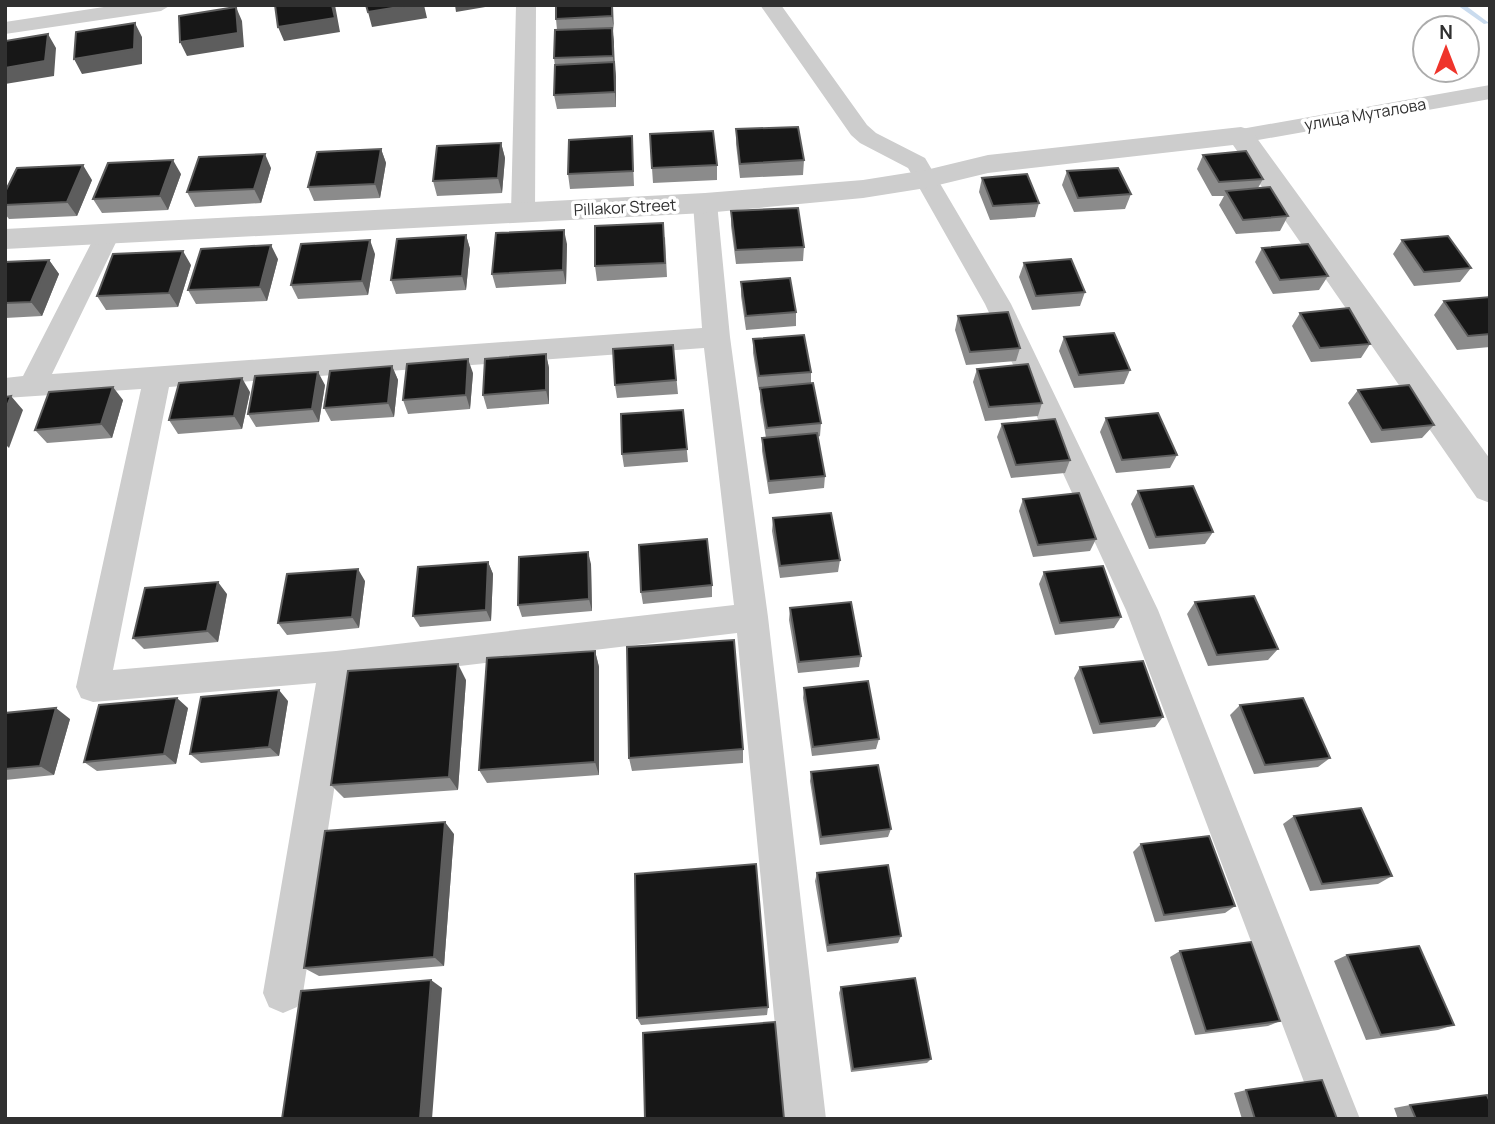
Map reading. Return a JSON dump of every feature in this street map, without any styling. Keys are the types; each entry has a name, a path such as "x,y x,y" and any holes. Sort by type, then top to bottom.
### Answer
{"street":[{"path":"5,28 161,5"},
{"path":"523,212 526,5"},
{"path":"771,5 859,130 868,138 916,163 998,304 1142,610 1339,1119"},
{"name":"улица Муталова","path":"1241,136 1490,92"},
{"path":"1241,136 1490,488"},
{"name":"Pillakor Street","path":"5,239 705,203 863,189 926,179 988,164 1241,136"},
{"path":"705,203 716,337 752,617 805,1119"},
{"path":"18,387 109,232"},
{"path":"18,387 716,337"},
{"path":"157,377 93,687 336,666 752,617"},
{"path":"283,993 336,666"}],"building":[{"path":"275,5 332,5 335,18 278,27"},
{"path":"366,5 411,5 368,12"},
{"path":"556,5 612,5 612,16 556,19"},
{"path":"236,7 238,33 180,42 179,16"},
{"path":"135,23 134,49 74,59 76,32"},
{"path":"612,28 613,56 554,58 555,30"},
{"path":"48,34 45,61 5,68 5,41"},
{"path":"614,62 615,92 554,95 555,65"},
{"path":"798,127 804,160 740,164 736,129"},
{"path":"713,131 717,165 652,168 650,134"},
{"path":"632,136 633,171 568,174 569,140"},
{"path":"501,143 498,178 433,181 437,146"},
{"path":"381,149 375,184 308,187 317,152"},
{"path":"1246,151 1263,179 1219,182 1203,155"},
{"path":"265,154 254,189 187,192 199,157"},
{"path":"173,160 160,196 93,199 108,163"},
{"path":"83,165 67,202 5,205 5,192 17,168"},
{"path":"1118,168 1131,194 1078,198 1067,171"},
{"path":"1027,174 1039,203 993,206 982,178"},
{"path":"1270,187 1288,216 1243,220 1226,191"},
{"path":"798,208 804,247 736,250 731,211"},
{"path":"663,223 665,263 595,266 595,226"},
{"path":"564,230 563,270 492,274 496,233"},
{"path":"466,235 462,276 391,280 397,239"},
{"path":"1448,236 1471,268 1424,272 1402,240"},
{"path":"370,240 362,281 291,285 301,244"},
{"path":"1308,244 1328,276 1280,280 1262,248"},
{"path":"271,245 260,287 188,290 201,249"},
{"path":"183,251 169,293 97,296 113,254"},
{"path":"1071,259 1085,292 1036,296 1024,263"},
{"path":"49,260 31,302 5,303 5,262"},
{"path":"790,278 796,312 746,316 741,282"},
{"path":"1490,297 1490,334 1468,336 1444,301"},
{"path":"1349,308 1370,344 1320,348 1300,313"},
{"path":"1008,312 1020,348 970,352 958,316"},
{"path":"1114,333 1130,370 1079,375 1064,337"},
{"path":"804,335 811,372 759,376 753,339"},
{"path":"673,345 676,380 615,385 613,349"},
{"path":"546,354 546,390 483,395 485,359"},
{"path":"468,359 466,395 403,400 407,364"},
{"path":"1028,364 1042,403 989,407 977,369"},
{"path":"392,366 388,403 324,408 330,371"},
{"path":"318,372 312,409 248,414 255,376"},
{"path":"242,378 234,416 169,420 179,383"},
{"path":"813,383 821,423 767,428 760,388"},
{"path":"1409,385 1434,425 1382,430 1358,390"},
{"path":"113,387 101,424 35,430 49,392"},
{"path":"11,396 5,411 5,397"},
{"path":"683,410 687,449 622,454 621,414"},
{"path":"1158,413 1177,455 1122,460 1106,418"},
{"path":"1055,419 1070,460 1016,465 1002,424"},
{"path":"817,433 825,476 769,481 762,438"},
{"path":"1193,486 1213,532 1156,537 1138,491"},
{"path":"1079,493 1096,539 1038,545 1023,499"},
{"path":"831,513 840,560 780,566 773,518"},
{"path":"707,539 712,585 641,592 639,545"},
{"path":"588,552 589,599 518,605 519,557"},
{"path":"488,562 486,610 413,616 418,567"},
{"path":"1103,566 1121,617 1060,623 1044,572"},
{"path":"358,569 352,617 278,623 287,574"},
{"path":"218,582 207,631 133,638 145,588"},
{"path":"1254,596 1278,649 1217,655 1195,602"},
{"path":"851,602 861,656 799,662 790,608"},
{"path":"734,640 743,749 629,758 627,647"},
{"path":"595,651 595,762 479,770 487,658"},
{"path":"1143,661 1163,717 1100,724 1080,667"},
{"path":"458,664 449,777 331,785 348,671"},
{"path":"868,681 879,739 813,747 804,688"},
{"path":"279,690 269,747 190,754 201,697"},
{"path":"177,698 164,754 84,762 99,705"},
{"path":"1303,698 1330,758 1265,765 1240,705"},
{"path":"56,708 40,766 5,769 5,713"},
{"path":"878,765 891,829 821,837 811,772"},
{"path":"1361,808 1392,876 1322,884 1294,816"},
{"path":"445,822 434,957 304,968 325,831"},
{"path":"1209,836 1235,906 1164,915 1141,844"},
{"path":"756,864 768,1007 637,1018 635,874"},
{"path":"888,865 901,936 828,945 817,873"},
{"path":"1251,942 1280,1021 1206,1031 1180,951"},
{"path":"1419,946 1454,1025 1381,1035 1347,955"},
{"path":"915,978 931,1059 853,1069 841,987"},
{"path":"431,980 420,1119 282,1119 301,991"},
{"path":"775,1022 784,1119 645,1119 643,1033"},
{"path":"1322,1080 1337,1119 1255,1119 1246,1090"},
{"path":"1487,1095 1490,1102 1490,1119 1416,1119 1410,1105"}],"waterway":[{"path":"1460,5 1486,23"}]}
